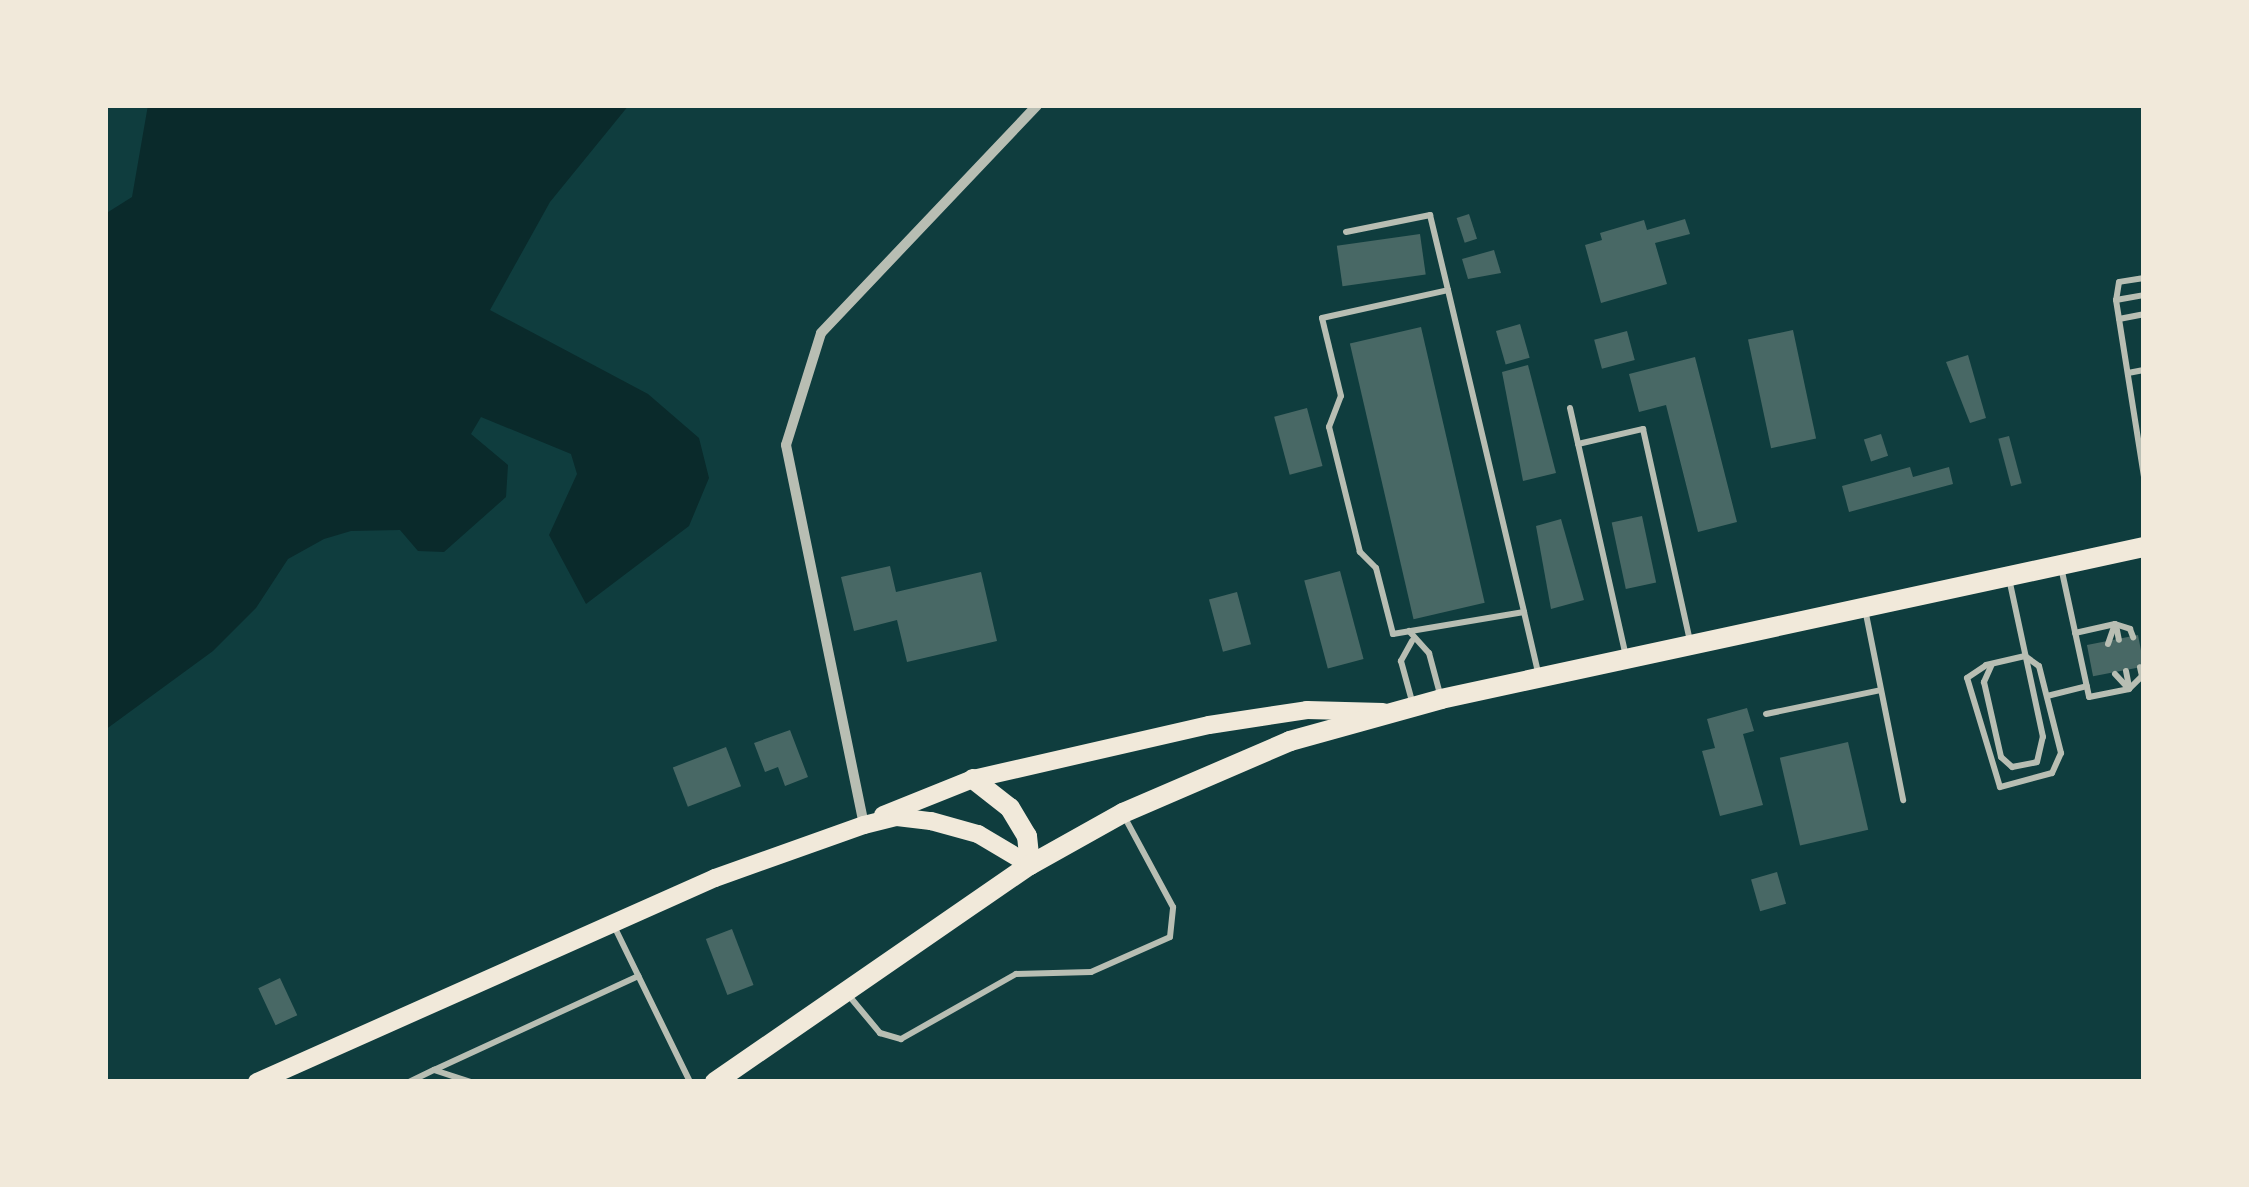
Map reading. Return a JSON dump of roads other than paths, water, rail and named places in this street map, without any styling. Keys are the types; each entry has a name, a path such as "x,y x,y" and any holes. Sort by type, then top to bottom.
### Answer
{"main road":[{"path":"714,1082 1030,865 1123,814 1290,742 1441,699 2144,547"},
{"path":"256,1082 613,924 864,825 916,797 973,779 1209,725 1307,710 1406,710"},
{"path":"973,779 1010,808 1028,836 1030,865"},
{"path":"864,825 897,817 931,821 978,834 1030,865"}],"street":[{"path":"864,825 786,445 821,333 1037,105"}],"lane":[{"path":"1346,232 1430,216 1540,678"},
{"path":"2144,278 2119,282 2116,300 2144,477"},
{"path":"1448,290 1322,318 1341,396 1330,427 1360,552 1376,568 1393,634 1524,612"},
{"path":"2116,300 2144,295"},
{"path":"2119,319 2144,314"},
{"path":"2128,373 2144,370"},
{"path":"1570,408 1626,658"},
{"path":"1578,444 1642,430 1691,644"},
{"path":"2060,566 2090,697 2129,689 2142,676 2140,667"},
{"path":"1992,663 1984,682 2001,757 2022,768 2037,762 2044,746 2008,577"},
{"path":"1865,608 1903,800"},
{"path":"2076,633 2115,624 2130,629 2132,637"},
{"path":"2115,624 2120,640"},
{"path":"2108,644 2115,624"},
{"path":"1409,631 1412,641 1429,653 1441,699"},
{"path":"1406,710 1401,662 1412,641"},
{"path":"2025,656 2039,666 2061,753 2052,773 2000,787 1967,678 1992,663 2025,656"},
{"path":"2126,671 2129,689"},
{"path":"2115,674 2117,684 2129,689"},
{"path":"2046,696 2087,686"},
{"path":"1766,714 1881,690"},
{"path":"846,992 880,1033 901,1039 1016,974 1091,972 1170,937 1173,907 1123,814"},
{"path":"613,924 690,1082"},
{"path":"409,1082 638,976"},
{"path":"434,1070 471,1082"}],"water":[{"path":"148,105 629,105 550,202 490,310 648,394 699,438 709,478 689,526 586,604 549,535 577,474 571,454 481,417 471,434 508,465 506,497 444,552 418,551 400,530 351,531 324,539 288,559 256,608 213,651 105,730 105,214 132,197"}]}
